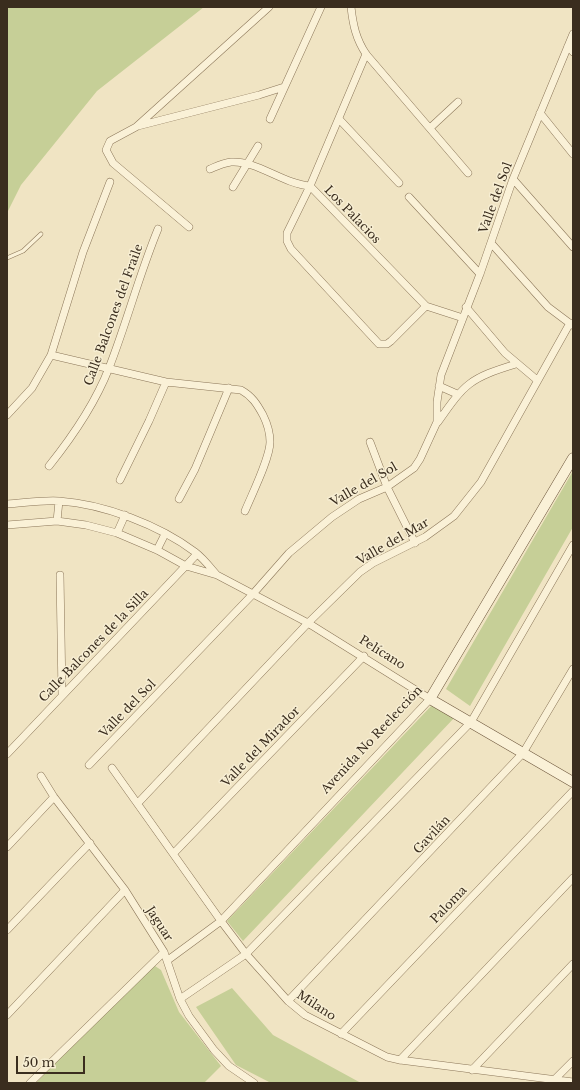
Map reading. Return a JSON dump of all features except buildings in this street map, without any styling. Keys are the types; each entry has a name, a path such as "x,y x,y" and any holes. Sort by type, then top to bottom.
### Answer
{"street":[{"path":"136,127 269,7"},
{"path":"270,119 321,7"},
{"path":"350,7 358,42 366,54 468,173"},
{"name":"Valle del Sol","path":"88,765 252,594 289,553 332,517 360,499 387,487 414,468 429,442 437,422 441,375 480,274 513,179 573,34"},
{"path":"568,46 573,52"},
{"path":"366,54 310,186 288,233 287,241 291,249 379,344 387,344 391,341 426,306"},
{"path":"189,227 112,163 108,156 107,146 110,141 136,127 252,97 284,87"},
{"path":"430,128 458,102"},
{"path":"540,113 573,154"},
{"path":"339,119 399,183"},
{"path":"233,187 258,146"},
{"name":"Los Palacios","path":"210,169 231,162 248,164 289,182 310,186 426,306 463,318"},
{"path":"513,179 573,247"},
{"path":"7,415 32,388 51,355 83,252 110,182"},
{"path":"409,197 480,274"},
{"name":"Calle Balcones del Fraile","path":"49,466 76,432 109,368 146,258 158,229"},
{"path":"491,243 548,307 571,324"},
{"path":"466,307 516,364 537,380"},
{"name":"Valle del Mar","path":"138,804 308,623 360,572 373,563 415,543 439,528 454,516 481,482 537,380 571,324"},
{"path":"51,355 166,382 241,390 250,395 258,405 265,420 270,442 268,453 245,511"},
{"path":"437,422 457,394 477,378 490,372 516,364"},
{"path":"120,480 166,382"},
{"path":"439,386 457,394"},
{"path":"179,499 195,470 228,388"},
{"path":"370,442 387,487 415,543"},
{"name":"Avenida No Reelección","path":"168,960 221,921 430,699 573,458"},
{"path":"57,521 59,501"},
{"name":"Pelícano","path":"7,504 59,501 95,507 125,515 165,534 197,554 217,575"},
{"path":"117,533 125,515"},
{"name":"Pelícano","path":"7,525 57,521 86,525 117,533 157,550 186,566 217,575 308,623 364,656 430,699 573,782"},
{"path":"157,550 165,534"},
{"path":"180,1000 246,954 470,722 573,545"},
{"name":"Calle Balcones de la Silla","path":"7,754 62,694 197,554"},
{"path":"60,575 62,694"},
{"name":"Valle del Mirador","path":"174,853 364,656"},
{"name":"Gavilán","path":"288,1001 523,753 573,669"},
{"name":"Milano","path":"112,768 246,954 288,1001 305,1015 387,1057 472,1070 554,1081 573,1082"},
{"name":"Jaguar","path":"41,776 54,797 90,842 125,890 164,952 168,960 180,1000 189,1016 214,1050 230,1066 254,1083"},
{"name":"Paloma","path":"341,1034 573,791"},
{"path":"7,847 54,797"},
{"path":"7,930 90,842"},
{"path":"400,1060 573,878"},
{"path":"7,1015 125,890"},
{"path":"30,1083 164,952"},
{"path":"472,1070 573,964"},
{"path":"554,1081 573,1061"}],"lane":[{"path":"7,258 23,251 41,234"}],"green space":[{"path":"10,7 204,7 97,91 21,185 7,213 7,9"},
{"path":"573,471 573,527 470,706 446,689"},
{"path":"434,703 455,717 243,941 227,921"},
{"path":"152,964 161,970 179,1012 221,1066 204,1083 36,1083"},
{"path":"232,988 273,1035 361,1083 271,1083 236,1065 196,1007"}]}
